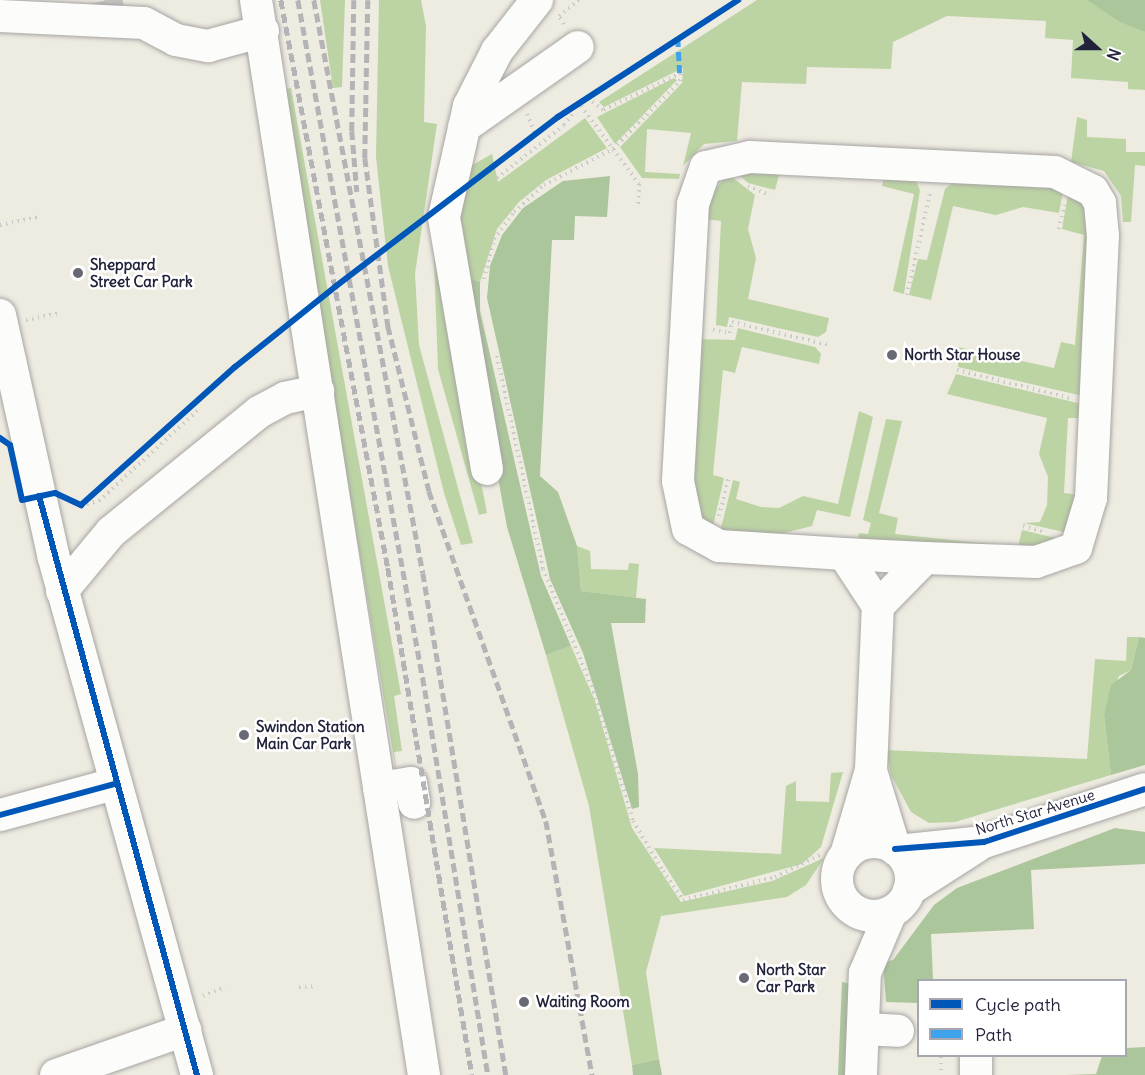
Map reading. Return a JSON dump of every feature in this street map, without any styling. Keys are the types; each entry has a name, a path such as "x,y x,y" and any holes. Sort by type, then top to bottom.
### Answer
{"street":[{"path":"256,0 263,31 267,81 318,391 424,1075"},
{"path":"487,469 444,217 464,127 497,51 537,0"},
{"path":"0,16 109,16 144,23 192,44 228,44 263,31"},
{"path":"228,44 248,56 267,81"},
{"path":"464,127 578,47"},
{"path":"733,158 937,166 1055,172 1093,191 1100,203 1103,235 1089,521 1076,548 1036,562 844,554 711,544 688,529 679,501 691,222 691,172 717,161 733,158"},
{"path":"0,315 11,420 42,511 114,784 197,1075"},
{"path":"62,591 111,532 259,411 285,398 318,391"},
{"path":"42,511 74,536 111,532"},
{"path":"844,554 878,606 871,770 896,850 909,868 900,901 866,973"},
{"path":"878,606 925,558"},
{"path":"861,1075 866,973 846,904 837,884 835,852 871,770"},
{"path":"379,788 411,783 414,803"},
{"path":"0,815 114,784"},
{"name":"North Star Avenue","path":"835,852 867,843 896,850 984,842 1145,789"},
{"name":"North Star Avenue","path":"900,901 984,842"},
{"path":"846,904 867,916 900,901"},
{"path":"863,1029 898,1031"},
{"path":"56,1075 185,1030"},
{"path":"976,1057 976,1075"}],"path":[{"path":"483,285 492,246 514,212 544,185 613,149 675,87 681,74 603,110 590,100"},
{"path":"497,178 598,94"},
{"path":"581,106 639,184 638,205"},
{"path":"485,174 558,117 574,112"},
{"path":"907,295 937,166"},
{"path":"0,225 38,216"},
{"path":"686,324 730,333 732,322 829,345"},
{"path":"495,348 543,570 594,692 633,821 663,871 683,900 775,877 835,852"},
{"path":"957,370 1096,404"},
{"path":"147,443 197,400"},
{"path":"42,511 55,493 81,505 99,501 198,410"},
{"path":"711,544 728,479"},
{"path":"81,505 96,489"},
{"path":"299,987 317,986"},
{"path":"206,1004 203,994 225,987"},
{"path":"941,1057 941,1075"}],"green space":[{"path":"320,0 345,0 342,87 333,88"},
{"path":"379,0 421,0 426,26 424,122 437,124 415,274 419,345 473,543 461,545 444,493 388,266 376,157"},
{"path":"757,0 1087,0 1145,32 1145,90 1128,89 1128,82 1071,78 1073,40 1045,38 1046,21 947,16 893,42 891,69 807,67 806,84 742,82 737,141 704,144 683,166 691,133 647,129 645,172 680,174 679,179 642,178 620,147 682,83 683,68 604,107 599,102"},
{"path":"1087,0 1145,0 1145,32 1120,22"},
{"path":"674,78 677,80 615,144 597,117"},
{"path":"291,88 401,694 394,696 402,751 394,752 397,776 282,90"},
{"path":"1077,117 1087,120 1087,137 1126,139 1126,152 1145,152 1145,166 1135,165 1131,222 1123,222 1121,196 1104,171 1071,162"},
{"path":"585,118 607,148 546,180 519,202 497,229 480,282 461,275 455,222 467,168 492,154 498,182"},
{"path":"782,164 775,190 748,183 735,171"},
{"path":"728,174 755,195 748,229 756,258 748,299 829,318 826,332 818,337 729,317 727,327 716,325 721,221 703,219 711,194"},
{"path":"885,174 915,179 920,190 904,294 893,291 914,194 882,186"},
{"path":"610,176 607,217 575,216 574,240 552,240 540,476 558,492 577,546 581,591 646,599 645,623 611,623 638,774 639,807 632,809 583,653 550,579 487,298 490,266 502,235 523,208 563,181"},
{"path":"955,181 1064,186 1059,213 1023,207 996,215 953,206 931,300 909,295 918,259 927,260 945,189"},
{"path":"1069,189 1092,215 1087,397 958,367 958,347 1054,368 1061,342 1075,345 1084,235 1062,229"},
{"path":"433,231 487,513 479,515 438,369"},
{"path":"461,275 480,282 480,311 541,576 571,646 546,655 507,527"},
{"path":"738,328 815,347 821,354 819,364 742,347 735,373 723,370 713,475 724,478 713,526 702,518 691,494 698,339 735,340"},
{"path":"956,374 1086,405 1086,418 1068,418 1064,493 1081,495 1068,533 1024,523 1040,522 1047,505 1048,477 1039,454 1047,418 947,394"},
{"path":"859,411 873,417 850,517 817,510 812,526 776,535 720,532 733,480 740,482 736,499 761,507 779,508 803,496 838,504"},
{"path":"886,419 902,421 879,513 898,518 895,534 1018,547 1022,530 1064,540 1042,551 857,541 859,533 868,534 871,523 863,520"},
{"path":"577,546 590,551 591,569 628,570 629,563 639,564 636,598 581,591"},
{"path":"1127,637 1139,637 1131,670 1119,676 1104,715 1111,775 955,822 929,823 911,812 891,775 886,750 1087,759 1095,659 1126,661"},
{"path":"1139,637 1145,638 1145,765 1111,775 1104,715 1111,685 1131,670"},
{"path":"571,646 595,701 632,828 681,902 772,881 824,858 806,885 787,897 661,916 646,972 659,1059 632,1065 589,806 546,655"},
{"path":"843,772 821,847 802,864 684,896 654,848 781,854 786,786 796,781 796,801 829,802 831,773"},
{"path":"1115,828 1145,832 1145,864 1031,870 1034,929 931,934 933,979 917,979 917,1003 886,1002 883,963 893,960 934,905 957,888"},
{"path":"842,982 855,985 856,1075 838,1075"},
{"path":"1145,1047 1145,1075 1066,1075 1096,1074 1102,1057 1127,1057 1127,1048"},
{"path":"659,1059 662,1075 633,1075 632,1065"}],"tunnel":[{"path":"106,0 109,12"}],"railway":[{"path":"281,0 388,568 472,1075"},
{"path":"298,0 425,690 488,1075"},
{"path":"314,0 423,573 506,1075"},
{"path":"354,0 352,131 357,192"},
{"path":"368,0 365,158 388,326 429,491 546,821 592,1075"}],"marked path":[{"path":"678,38 680,73"}],"cycle path":[{"path":"0,438 10,445 22,500 55,493 81,505 235,367 336,286 558,117 738,0"},
{"path":"39,496 197,1075"},
{"path":"0,815 114,784"},
{"path":"895,849 984,842 1145,789"}],"place":[{"name":"Sheppard Street Car Park","path":"78,273"},
{"name":"North Star House","path":"892,355"},
{"name":"Swindon Station Main Car Park","path":"244,735"},
{"name":"North Star Car Park","path":"744,978"},
{"name":"Waiting Room","path":"524,1002"}]}
